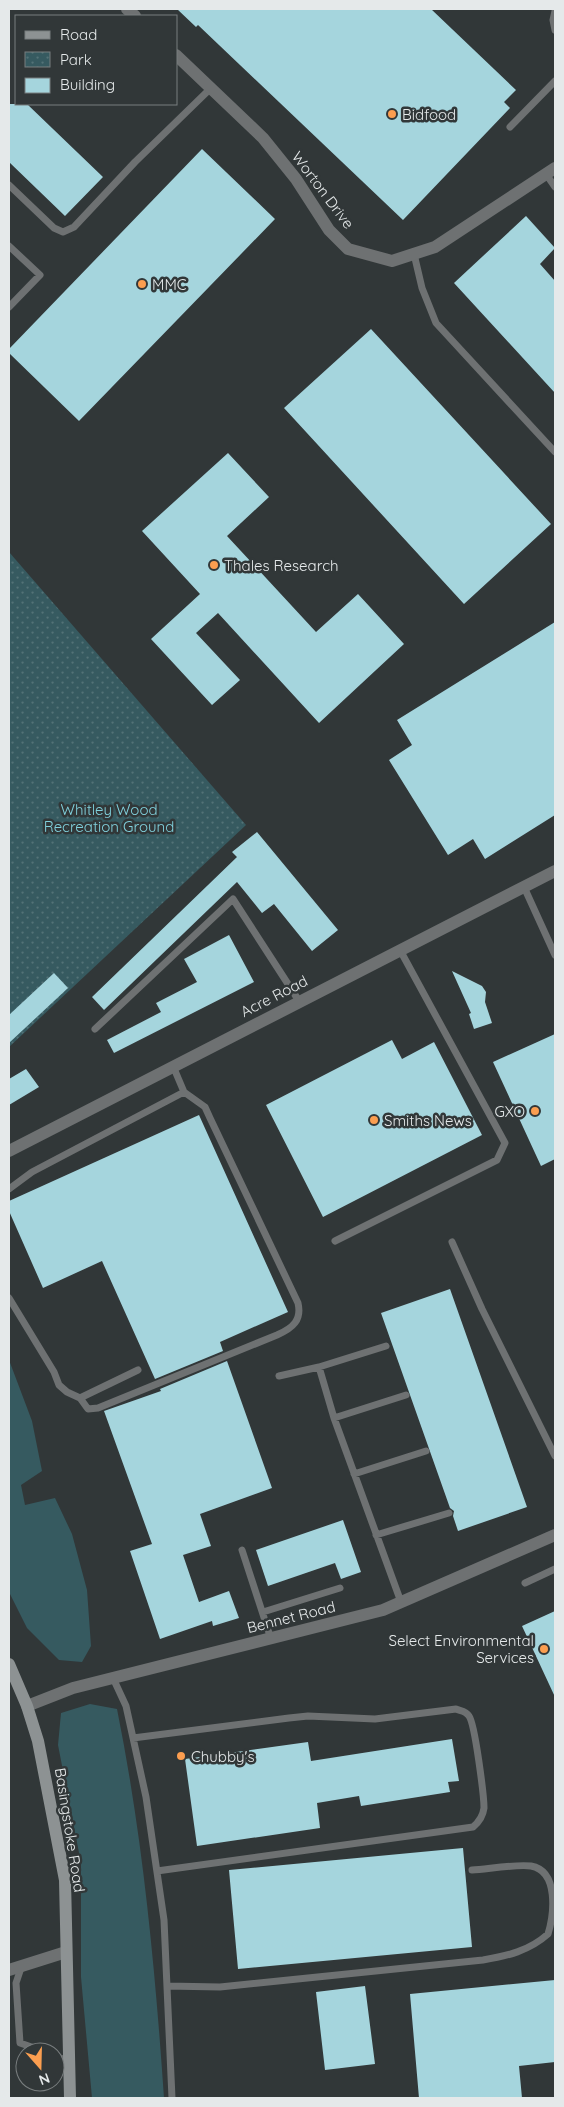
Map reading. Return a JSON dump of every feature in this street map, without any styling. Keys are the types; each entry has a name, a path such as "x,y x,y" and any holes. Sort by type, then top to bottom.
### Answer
{"main road":[{"name":"Basingstoke Road","path":"9,1664 27,1706 38,1741 65,1880 70,2098"}],"street":[{"name":"Worton Drive","path":"178,58 262,138 296,179 329,230 348,249 392,261 435,247 551,171"},
{"name":"Acre Road","path":"9,1151 555,871"},
{"name":"Bennet Road","path":"27,1706 73,1688 384,1610 555,1535"},
{"path":"15,1969 66,1952"}],"lane":[{"path":"555,12 553,20 555,30"},
{"path":"510,127 555,81"},
{"path":"9,185 54,228 63,232 74,227 135,162 211,88"},
{"name":"Worton Drive","path":"551,171 555,188"},
{"path":"9,246 40,275 9,307"},
{"path":"414,254 422,288 436,323 555,452"},
{"path":"524,887 555,955"},
{"path":"95,1029 233,898 299,1001"},
{"path":"335,1241 497,1160 505,1143 400,950"},
{"path":"9,1298 54,1372 59,1385 67,1392 80,1398 88,1408 98,1408 290,1330 298,1320 300,1311 298,1302 205,1107 184,1092 173,1066"},
{"path":"9,1189 32,1172 184,1092"},
{"path":"452,1242 482,1310 555,1456"},
{"path":"279,1376 319,1367 386,1346"},
{"path":"319,1367 334,1418 401,1602"},
{"path":"80,1398 138,1370"},
{"path":"334,1418 406,1396"},
{"path":"354,1474 426,1451"},
{"path":"376,1535 449,1513"},
{"path":"242,1550 271,1639"},
{"path":"525,1583 555,1569"},
{"path":"263,1612 340,1588"},
{"path":"113,1678 126,1706 146,1797 164,1920 172,2098"},
{"path":"133,1738 299,1717 375,1718 456,1709 464,1711 470,1717 475,1739 484,1808 481,1820 473,1827 157,1871"},
{"path":"167,1986 220,1987 483,1960 509,1956 527,1948 548,1934 553,1904 552,1890 541,1870 530,1866 472,1870"},
{"path":"15,1969 20,2042"}],"green space":[{"name":"Whitley Wood Recreation Ground","path":"9,552 246,825 9,1047"},
{"path":"9,1360 32,1421 42,1471 21,1485 25,1505 55,1498 72,1534 87,1590 91,1646 82,1662 59,1660 27,1628 9,1592"},
{"path":"90,1704 117,1709 134,1806 147,1903 157,2000 164,2098 92,2098 81,1977 81,1863 58,1745 61,1713"}],"building":[{"name":"Bidfood","path":"177,9 431,9 516,90 504,102 510,108 403,220 198,25 196,27"},
{"path":"9,104 28,105 103,177 65,216 9,162"},
{"name":"MMC","path":"202,149 275,219 79,421 9,353 9,349"},
{"path":"526,216 555,248 540,264 555,281 555,393 454,283"},
{"path":"371,329 551,524 464,604 284,408"},
{"name":"Thales Research","path":"228,453 269,497 227,536 316,632 358,594 404,644 319,723 218,613 196,633 240,680 212,705 151,639 200,594 142,531"},
{"path":"555,622 555,815 485,859 473,839 448,855 389,760 412,745 397,720"},
{"path":"257,832 338,930 312,951 274,904 262,913 237,882 104,1010 92,997 237,857 232,852"},
{"path":"229,935 254,982 114,1053 107,1040 161,1012 156,1003 197,982 184,959"},
{"path":"452,971 482,986 486,992 485,1002 492,1023 474,1029 469,1014 471,1013"},
{"path":"54,973 68,988 9,1043 9,1015"},
{"name":"GXO","path":"555,1034 555,1159 541,1166 493,1062"},
{"name":"Smiths News","path":"392,1040 402,1059 434,1042 482,1135 323,1217 266,1105"},
{"path":"26,1069 39,1087 9,1105 9,1079"},
{"path":"199,1115 288,1312 220,1342 223,1351 155,1379 102,1261 43,1288 9,1211 9,1201"},
{"path":"450,1289 527,1507 458,1531 453,1516 454,1511 450,1508 381,1313"},
{"path":"227,1361 272,1488 200,1514 211,1546 183,1555 199,1602 229,1591 239,1618 213,1626 212,1621 160,1639 130,1551 152,1544 104,1411 161,1391 160,1389"},
{"path":"343,1520 361,1572 341,1579 335,1563 268,1586 256,1550"},
{"name":"Select Environmental Services","path":"555,1611 555,1697 522,1626"},
{"path":"452,1739 459,1781 448,1782 450,1792 361,1806 359,1796 317,1803 320,1828 197,1846 185,1759 308,1742 311,1761"},
{"path":"463,1848 472,1947 238,1969 229,1870"},
{"path":"555,1980 555,2062 519,2066 522,2098 419,2098 410,1994"},
{"path":"365,1986 375,2064 325,2070 316,1992"}],"place":[{"name":"Bidfood","path":"392,114"},
{"name":"MMC","path":"142,284"},
{"name":"Thales Research","path":"214,565"},
{"name":"GXO","path":"535,1111"},
{"name":"Smiths News","path":"374,1120"},
{"name":"Select Environmental Services","path":"544,1649"},
{"name":"Chubby's","path":"181,1756"}]}
